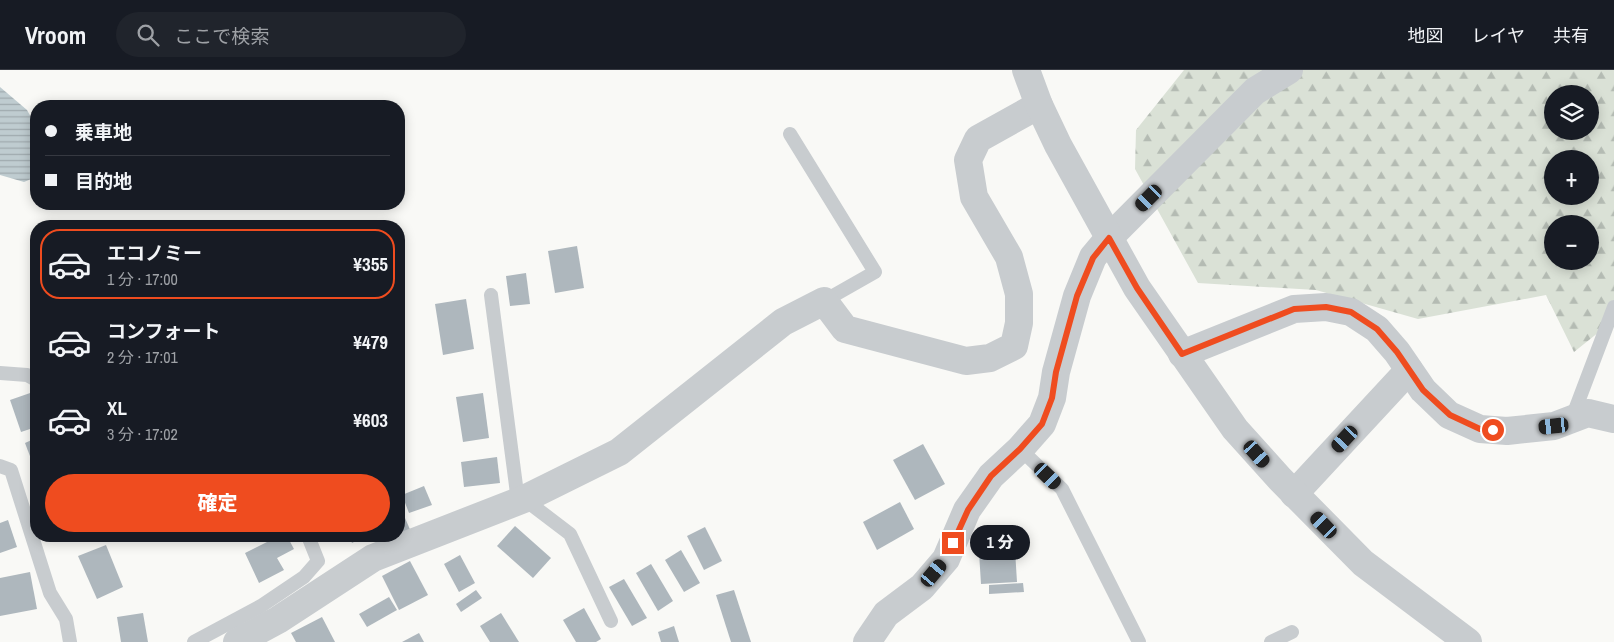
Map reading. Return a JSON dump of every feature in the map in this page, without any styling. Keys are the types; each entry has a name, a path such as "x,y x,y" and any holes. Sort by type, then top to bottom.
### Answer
{"street":[{"path":"1026,70 1039,105 1058,145 1137,288 1235,429 1294,494 1363,563 1468,642"},
{"path":"867,642 886,614 922,587 946,559 968,510 991,476 1020,449 1042,424 1052,398 1056,372 1077,296 1093,258 1109,238 1255,91 1289,70"},
{"path":"237,642 278,620 373,558 521,500 620,452 783,322 824,301 845,329 966,361 990,358 1014,346 1019,323 1019,294 1009,256 974,197 968,160 978,139 1039,105"},
{"path":"1182,354 1294,309 1326,307 1351,312 1377,329 1397,352 1423,390 1450,415 1480,429 1507,431 1554,426 1588,413 1614,420"},
{"path":"1294,494 1410,370"}],"lane":[{"path":"790,134 875,272 824,301"},
{"path":"491,295 521,500 570,534 611,621"},
{"path":"1572,419 1614,307"},
{"path":"0,373 30,377"},
{"path":"1020,449 1062,489 1139,642"},
{"path":"0,466 11,470 30,530"},
{"path":"34,542 50,593 66,619 70,642"},
{"path":"194,642 261,606 304,577 318,561 310,542"},
{"path":"1271,642 1292,632"}],"green space":[{"path":"1184,70 1614,70 1614,320 1574,352 1546,295 1418,319 1316,290 1198,283 1135,169 1136,130"}],"shaded area":[{"path":"0,87 27,110 30,115 30,180 24,182 0,175"}],"building":[{"path":"577,246 584,288 555,293 548,251"},
{"path":"526,273 530,304 510,306 506,276"},
{"path":"466,299 474,349 443,355 435,304"},
{"path":"30,393 30,429 21,432 10,400"},
{"path":"483,393 489,438 463,442 456,397"},
{"path":"30,441 30,456 25,443"},
{"path":"923,444 945,484 915,500 893,460"},
{"path":"497,457 500,483 464,487 461,462"},
{"path":"424,486 432,505 409,513 405,503 405,494"},
{"path":"900,502 914,529 877,550 863,522"},
{"path":"405,518 412,534 405,537"},
{"path":"8,520 17,547 0,553 0,523"},
{"path":"515,526 551,558 533,578 497,546"},
{"path":"705,527 722,561 704,570 687,536"},
{"path":"1014,534 1017,582 981,584 978,536"},
{"path":"267,542 290,542 294,549 277,558 284,570 259,583 245,553"},
{"path":"106,545 123,587 97,599 78,556"},
{"path":"681,550 700,583 684,592 665,560"},
{"path":"460,555 475,583 459,592 444,564"},
{"path":"410,561 428,595 399,610 382,576"},
{"path":"651,564 673,601 658,611 636,573"},
{"path":"30,572 37,609 0,616 0,578"},
{"path":"624,579 647,618 632,626 609,587"},
{"path":"1023,583 1024,592 989,594 989,585"},
{"path":"476,590 482,598 461,612 456,604"},
{"path":"734,590 751,642 731,642 716,595"},
{"path":"389,597 397,610 367,627 359,614"},
{"path":"584,608 601,639 596,642 576,642 563,620"},
{"path":"143,613 148,642 121,642 117,617"},
{"path":"501,613 519,642 490,642 480,626"},
{"path":"322,617 335,642 296,642 291,633"},
{"path":"674,626 679,642 661,642 658,632"},
{"path":"419,633 424,642 402,642"}],"route":[{"path":"953,543 968,510 991,476 1020,449 1042,424 1052,398 1056,372 1077,296 1093,258 1109,238 1137,288 1182,354 1294,309 1326,307 1351,312 1377,329 1397,352 1423,390 1450,415 1480,429 1493,430"}]}
